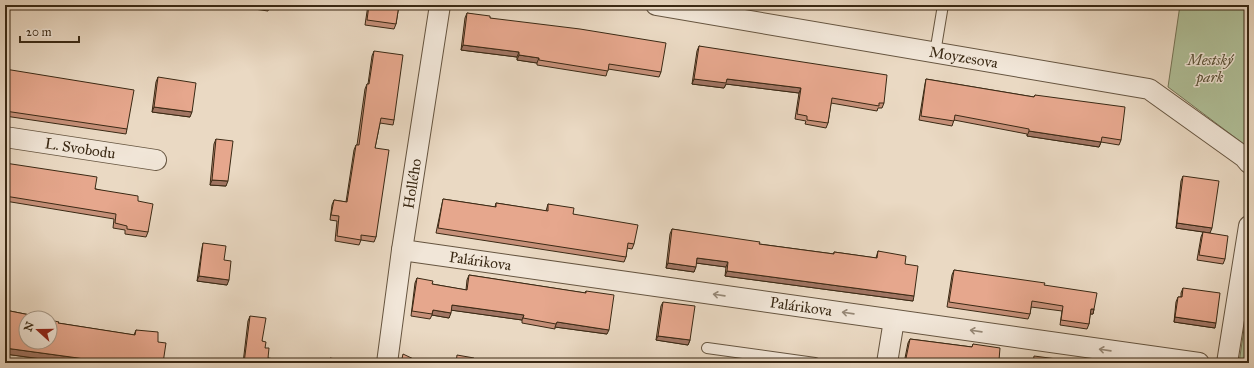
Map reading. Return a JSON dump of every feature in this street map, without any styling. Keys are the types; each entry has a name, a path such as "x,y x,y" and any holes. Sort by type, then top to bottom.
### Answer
{"street":[{"name":"Hollého","path":"386,363 440,5"},
{"name":"Moyzesova","path":"656,5 1149,89 1244,157 1249,163"},
{"name":"L. Svobodu","path":"5,137 156,160"},
{"path":"1227,363 1249,226"},
{"name":"Palárikova","path":"402,250 1199,363"},
{"path":"887,363 894,320"}],"lane":[{"path":"935,53 944,5"},
{"path":"707,348 814,363"}],"green space":[{"name":"Mestský park","path":"1180,5 1249,5 1249,148 1168,87"},
{"path":"1249,295 1249,363 1239,363"}],"building":[{"path":"369,5 399,5 396,24 367,20"},
{"path":"467,13 490,16 490,18 580,29 666,43 661,72 609,64 608,71 539,60 539,58 519,55 519,52 463,45"},
{"path":"699,46 887,75 884,103 879,103 879,106 832,98 828,123 807,120 807,116 797,114 801,88 727,79 726,83 694,79"},
{"path":"374,51 403,55 394,120 381,118 375,148 389,150 376,237 361,235 361,240 337,236 339,216 331,215 334,200 347,202 356,145 359,145 367,84 369,84"},
{"path":"5,69 134,90 127,129 5,111"},
{"path":"158,77 196,83 192,112 154,107"},
{"path":"926,79 1034,97 1035,95 1125,107 1121,140 1102,137 1101,142 1029,131 1029,129 955,115 954,121 921,116"},
{"path":"216,139 233,141 228,181 212,180"},
{"path":"5,163 97,177 95,189 138,196 138,201 153,204 148,232 127,229 127,226 115,223 116,214 5,196"},
{"path":"1183,176 1219,181 1212,228 1177,223"},
{"path":"443,199 496,207 496,203 548,211 548,204 574,208 573,214 638,225 634,244 628,243 626,257 438,228"},
{"path":"672,229 760,242 759,244 834,254 834,252 877,258 878,251 906,256 905,264 918,266 914,296 727,271 728,262 697,258 696,267 668,263"},
{"path":"1203,232 1228,236 1225,259 1199,255"},
{"path":"203,243 226,246 224,260 231,261 229,280 199,276"},
{"path":"954,270 1045,283 1044,285 1097,293 1094,309 1091,309 1089,324 1061,320 1063,306 1032,301 1030,314 949,302"},
{"path":"469,275 586,293 586,291 614,295 609,330 557,322 556,324 523,318 524,315 452,305 451,313 433,310 432,314 412,311 417,278 433,281 432,284 467,290"},
{"path":"1183,288 1220,293 1216,323 1175,317 1178,297 1182,297"},
{"path":"663,302 695,306 690,340 658,336"},
{"path":"5,310 18,313 18,350 5,348"},
{"path":"250,316 266,318 262,341 266,342 265,348 269,348 268,358 275,359 275,363 244,363"},
{"path":"58,323 135,335 136,330 158,332 158,342 166,343 163,363 107,363 20,350 58,350"},
{"path":"910,339 972,347 973,344 1000,348 999,360 1018,363 905,363"},
{"path":"403,354 422,363 401,363"},
{"path":"457,355 474,358 473,363 456,363"},
{"path":"1034,356 1087,363 1033,363"},
{"path":"330,358 358,363 330,363"},
{"path":"707,360 729,363 707,363"}]}
